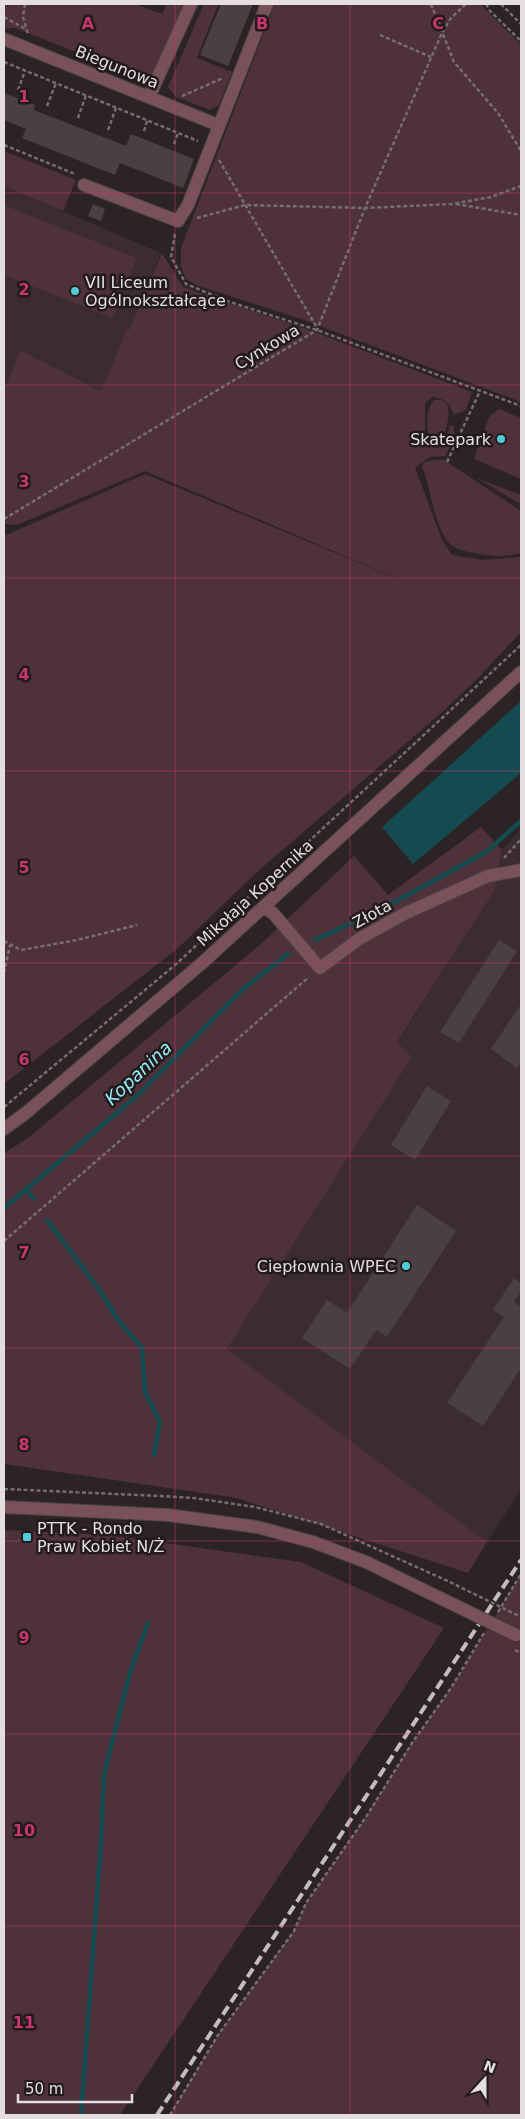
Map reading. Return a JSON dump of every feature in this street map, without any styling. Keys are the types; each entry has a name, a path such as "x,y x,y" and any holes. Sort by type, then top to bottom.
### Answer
{"street":[{"path":"149,97 191,4"},
{"path":"84,185 178,221 188,205 267,4"},
{"name":"Biegunowa","path":"4,39 218,125"},
{"name":"Mikołaja Kopernika","path":"4,1130 115,1038 264,908 521,672"},
{"name":"Złota","path":"320,968 358,939 406,913 488,876 521,870"},
{"path":"264,908 273,913 320,968"},
{"path":"4,1507 168,1515 257,1527 312,1542 366,1562 518,1636"}],"path":[{"path":"25,4 23,17 30,39 29,49"},
{"path":"431,4 454,62 498,113 521,151"},
{"name":"Cynkowa","path":"4,519 317,330 366,208 431,57 451,18 466,4"},
{"path":"486,4 521,41"},
{"path":"501,4 521,24"},
{"path":"4,18 26,29"},
{"path":"380,35 431,57"},
{"path":"4,62 211,146 317,330"},
{"path":"18,90 25,71"},
{"path":"175,99 229,75"},
{"path":"47,106 56,83"},
{"path":"78,118 86,95"},
{"path":"108,130 116,108"},
{"path":"144,131 148,120"},
{"path":"174,144 178,133"},
{"path":"4,145 74,172 84,185"},
{"path":"521,186 491,197 452,204 366,208 245,205 210,216 178,221 170,257 186,284 230,302 317,330 521,406"},
{"path":"452,204 521,215"},
{"path":"447,462 480,390"},
{"path":"4,1107 174,966 521,645"},
{"path":"4,941 21,950 77,940 137,925"},
{"path":"4,973 10,945"},
{"path":"4,1241 320,968"},
{"path":"493,1619 521,1574"},
{"path":"450,1582 521,1617"},
{"path":"170,2115 218,2035 294,1931 306,1903 366,1817 412,1743 451,1688 488,1627"},
{"path":"512,1648 521,1653"}],"shaded area":[{"path":"4,4 135,4 162,14 167,4 188,4 150,81 15,28 4,29"},
{"path":"204,4 218,4 197,58 232,72 219,105 210,110 176,97 168,87"},
{"path":"275,4 480,4 521,45 521,402 304,320 199,286 186,279 181,267 181,248"},
{"path":"4,151 76,180 63,211 4,186"},
{"name":"VII Liceum Ogólnokształcące","path":"4,186 161,253 101,391 20,350 4,390"},
{"path":"4,205 137,258 112,318 4,275"},
{"path":"162,253 183,287 309,330 472,392 466,410 454,415 449,404 441,399 432,397 425,403 425,436 431,442 438,442 448,433 450,426 453,425 455,437 445,456 430,457 415,468 442,540 452,555 483,560 521,557 521,632 477,679 440,714 257,872 178,948 4,1084 4,536 145,474 420,588 145,471 17,525 4,524 4,390 20,350 101,391"},
{"path":"434,400 441,400 447,403 448,421 442,438 434,438 428,433 428,411"},
{"name":"Skatepark","path":"499,409 521,418 521,479 474,459 489,417"},
{"path":"444,460 521,511 521,553 492,556 460,550 449,542 438,523 422,467 424,462"},
{"path":"476,478 521,495 521,504"},
{"path":"481,827 502,850 495,890 397,1042 412,1057 227,1349 487,1542 468,1573 237,1498 4,1464 4,1153 28,1138 261,944 354,856 388,895"},
{"path":"521,829 521,1490 487,1542 227,1349 412,1057 397,1043 495,890 502,850"},
{"path":"4,1530 108,1535 301,1562 444,1628 120,2115 4,2115"},
{"path":"521,1574 521,2115 170,2115 218,2035 294,1931 306,1903 366,1817 412,1743 451,1688"}],"water":[{"path":"521,701 521,773 413,864 382,827"}],"building":[{"path":"221,4 253,4 228,66 200,55"},
{"path":"4,93 35,105 34,110 126,146 131,134 194,159 183,188 120,163 115,175 22,138 26,129 4,120"},
{"path":"93,204 105,209 101,221 88,216"},
{"path":"499,940 517,951 459,1043 440,1032"},
{"path":"521,1004 521,1062 517,1068 491,1049"},
{"path":"427,1086 451,1101 415,1160 391,1145"},
{"name":"Ciepłownia WPEC","path":"417,1205 456,1231 387,1337 376,1330 350,1369 302,1338 327,1300 347,1313"},
{"path":"514,1278 521,1283 521,1290 514,1302 521,1307 521,1368 483,1426 447,1403 504,1317 493,1310"}],"waterway":[{"name":"Kopanina","path":"315,940 382,909 486,852 521,821"},
{"name":"Kopanina","path":"4,1208 137,1096 243,989 288,954"},
{"path":"26,1189 34,1199"},
{"path":"47,1220 98,1288 119,1321 142,1348 145,1392 160,1422 154,1455"},
{"path":"81,2115 101,1843 104,1774 131,1669 148,1623"}],"railway":[{"path":"157,2115 521,1560"}],"place":[{"name":"VII Liceum Ogólnokształcące","path":"75,291"},
{"name":"Skatepark","path":"501,439"},
{"name":"Ciepłownia WPEC","path":"406,1266"},
{"name":"PTTK - Rondo Praw Kobiet N/Ż","path":"27,1537"}]}
